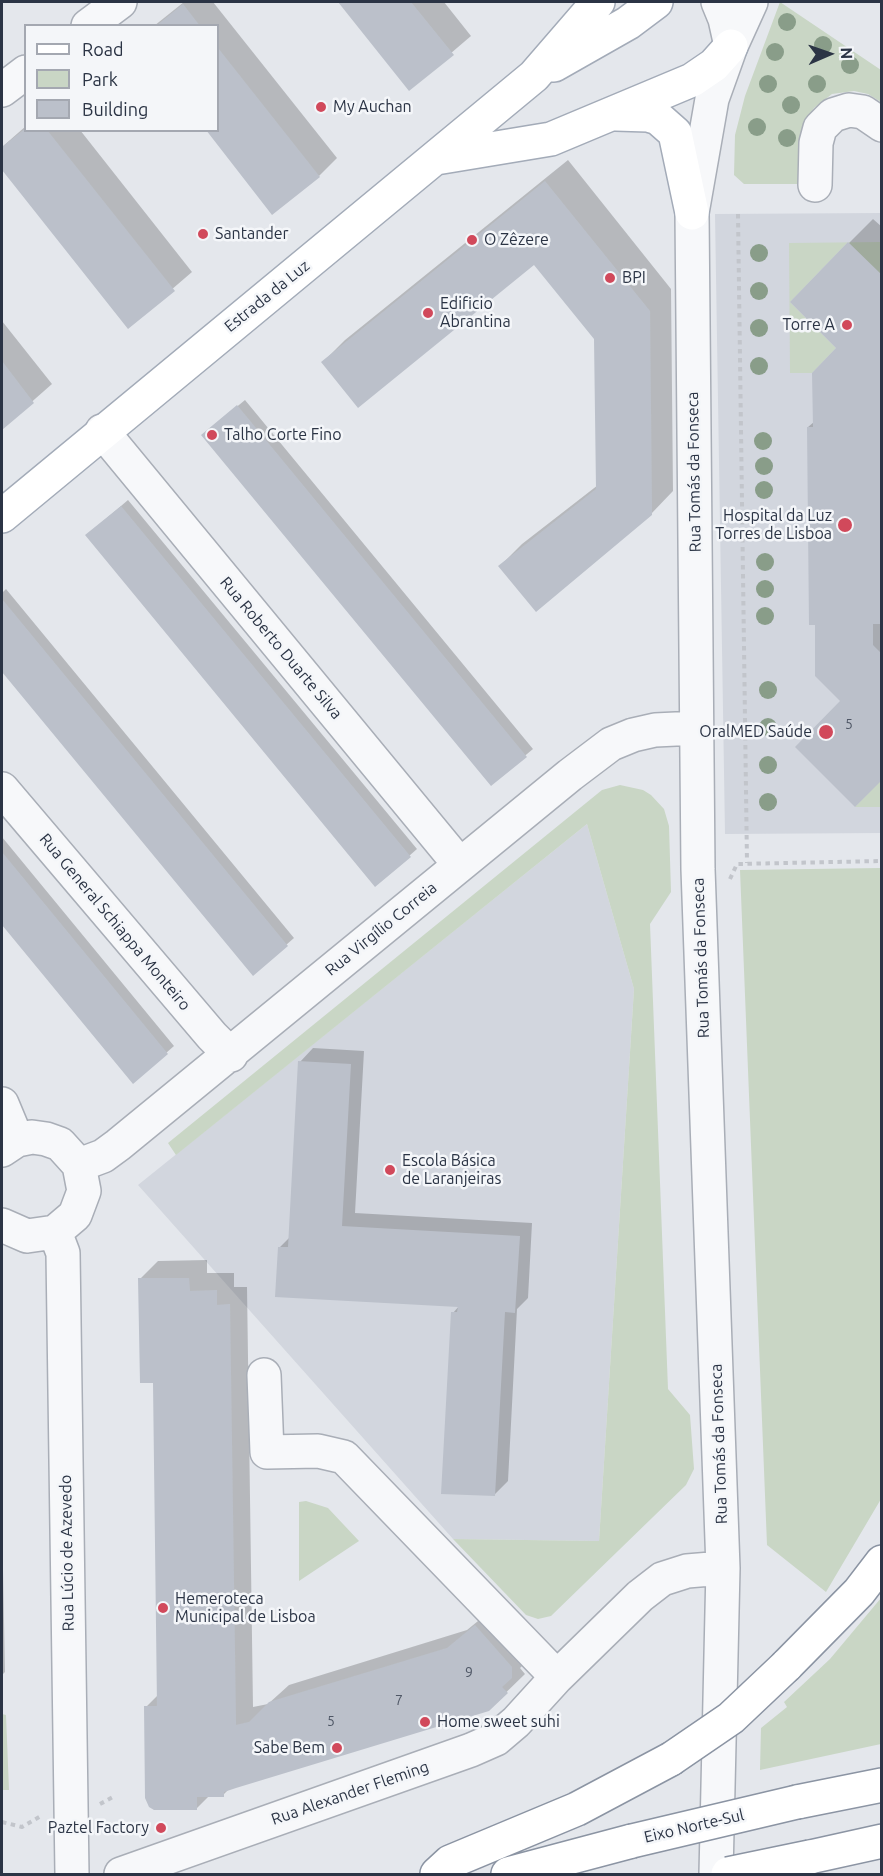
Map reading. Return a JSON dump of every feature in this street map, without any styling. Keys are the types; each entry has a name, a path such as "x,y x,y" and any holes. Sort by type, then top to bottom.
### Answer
{"main road":[{"name":"Estrada da Luz","path":"2,516 534,76 598,2"},
{"name":"Estrada da Luz","path":"534,76 628,23 656,2"},
{"path":"436,158 551,140 692,80 714,65 731,46"},
{"path":"611,114 648,115 667,123 679,144 692,213"},
{"path":"436,1875 450,1862 577,1809 671,1759 731,1718 860,1592 882,1562"},
{"name":"Eixo Norte-Sul","path":"508,1875 632,1840 882,1785"},
{"path":"728,1875 882,1841"}],"street":[{"path":"91,24 120,2"},
{"path":"718,2 731,46"},
{"name":"Rua Tomás da Fonseca","path":"716,1875 723,1568 706,1106 697,728 692,213 709,114 731,46 751,2"},
{"path":"2,90 24,74"},
{"path":"815,185 816,143 820,128 833,115 849,110 863,112 882,125"},
{"name":"Rua Roberto Duarte Silva","path":"102,431 460,865"},
{"name":"Rua Virgílio Correia","path":"80,1165 103,1155 118,1145 610,744 655,730 697,728"},
{"name":"Rua General Schiappa Monteiro","path":"2,789 212,1036 231,1055"},
{"path":"2,1104 9,1145 32,1137 53,1141 71,1153 80,1165 83,1178 81,1204 67,1225 55,1232 27,1236 2,1225"},
{"name":"Rua Lúcio de Azevedo","path":"55,1232 63,1253 72,1875"},
{"path":"264,1375 267,1452 318,1451 344,1457 557,1677"},
{"name":"Rua Alexander Fleming","path":"121,1875 471,1750 496,1739 516,1722 557,1677 640,1596 662,1579 687,1571 723,1568"}],"path":[{"path":"738,214 747,863"},
{"path":"737,864 882,861"}],"shaded area":[{"path":"881,213 881,833 725,834 715,214"},
{"name":"Escola Básica de Laranjeiras","path":"587,824 634,989 599,1541 453,1539 138,1185"}],"green space":[{"path":"780,2 881,70 881,102 868,94 854,91 832,94 814,108 805,124 802,184 744,184 734,175 735,135 745,96"},
{"path":"848,242 790,302 836,348 812,373 790,373 789,243"},
{"path":"848,242 881,242 881,275"},
{"path":"881,780 881,807 855,807"},
{"path":"620,785 643,790 651,795 664,809 669,826 671,892 650,924 668,1389 690,1415 694,1469 686,1485 551,1616 538,1619 526,1615 453,1539 599,1541 634,989 587,824 176,1155 168,1143 602,790"},
{"path":"881,868 881,1499 826,1592 767,1545 740,870"},
{"path":"306,1501 328,1508 359,1541 299,1581 299,1502"},
{"path":"881,1598 881,1744 760,1770 761,1728 787,1707 784,1702 830,1659"},
{"path":"2,1714 6,1715 9,1790 2,1790"}],"building":[{"path":"338,2 411,2 454,55 409,91"},
{"path":"183,4 198,24 158,24"},
{"path":"219,49 320,177 272,215 208,132 219,132"},
{"path":"24,130 24,132 49,132 175,291 128,329 2,170 2,147"},
{"path":"545,181 650,311 652,515 536,612 498,566 596,489 594,339 534,265 358,408 321,362"},
{"path":"848,242 882,275 882,624 873,624 873,645 882,654 882,780 855,807 795,747 840,701 815,676 815,625 809,625 807,427 813,427 812,373 836,348 790,302"},
{"path":"2,361 34,403 2,430"},
{"path":"237,405 527,757 491,786 201,435"},
{"path":"121,506 411,857 375,887 85,535"},
{"path":"2,599 288,946 253,976 2,672"},
{"path":"2,852 168,1054 133,1084 2,925"},
{"path":"298,1061 351,1064 342,1226 520,1236 515,1313 505,1312 495,1496 441,1494 451,1312 457,1312 458,1307 275,1297 278,1247 288,1247"},
{"path":"138,1278 189,1278 190,1291 217,1290 217,1305 230,1304 236,1725 249,1722 269,1702 447,1648 475,1625 512,1667 512,1678 502,1687 508,1693 489,1711 236,1788 224,1792 224,1797 197,1797 197,1810 154,1810 149,1807 145,1798 144,1706 157,1706 153,1383 140,1383"}],"place":[{"name":"My Auchan","path":"321,107"},
{"name":"Santander","path":"203,234"},
{"name":"O Zêzere","path":"472,240"},
{"name":"BPI","path":"610,278"},
{"name":"Edificio Abrantina","path":"428,313"},
{"name":"Torre A","path":"847,325"},
{"name":"Talho Corte Fino","path":"212,435"},
{"name":"Hospital da Luz Torres de Lisboa","path":"845,525"},
{"name":"OralMED Saúde","path":"826,732"},
{"name":"Escola Básica de Laranjeiras","path":"390,1170"},
{"name":"Hemeroteca Municipal de Lisboa","path":"163,1608"},
{"name":"Home sweet suhi","path":"425,1722"},
{"name":"Sabe Bem","path":"337,1748"},
{"name":"Paztel Factory","path":"161,1828"}]}
